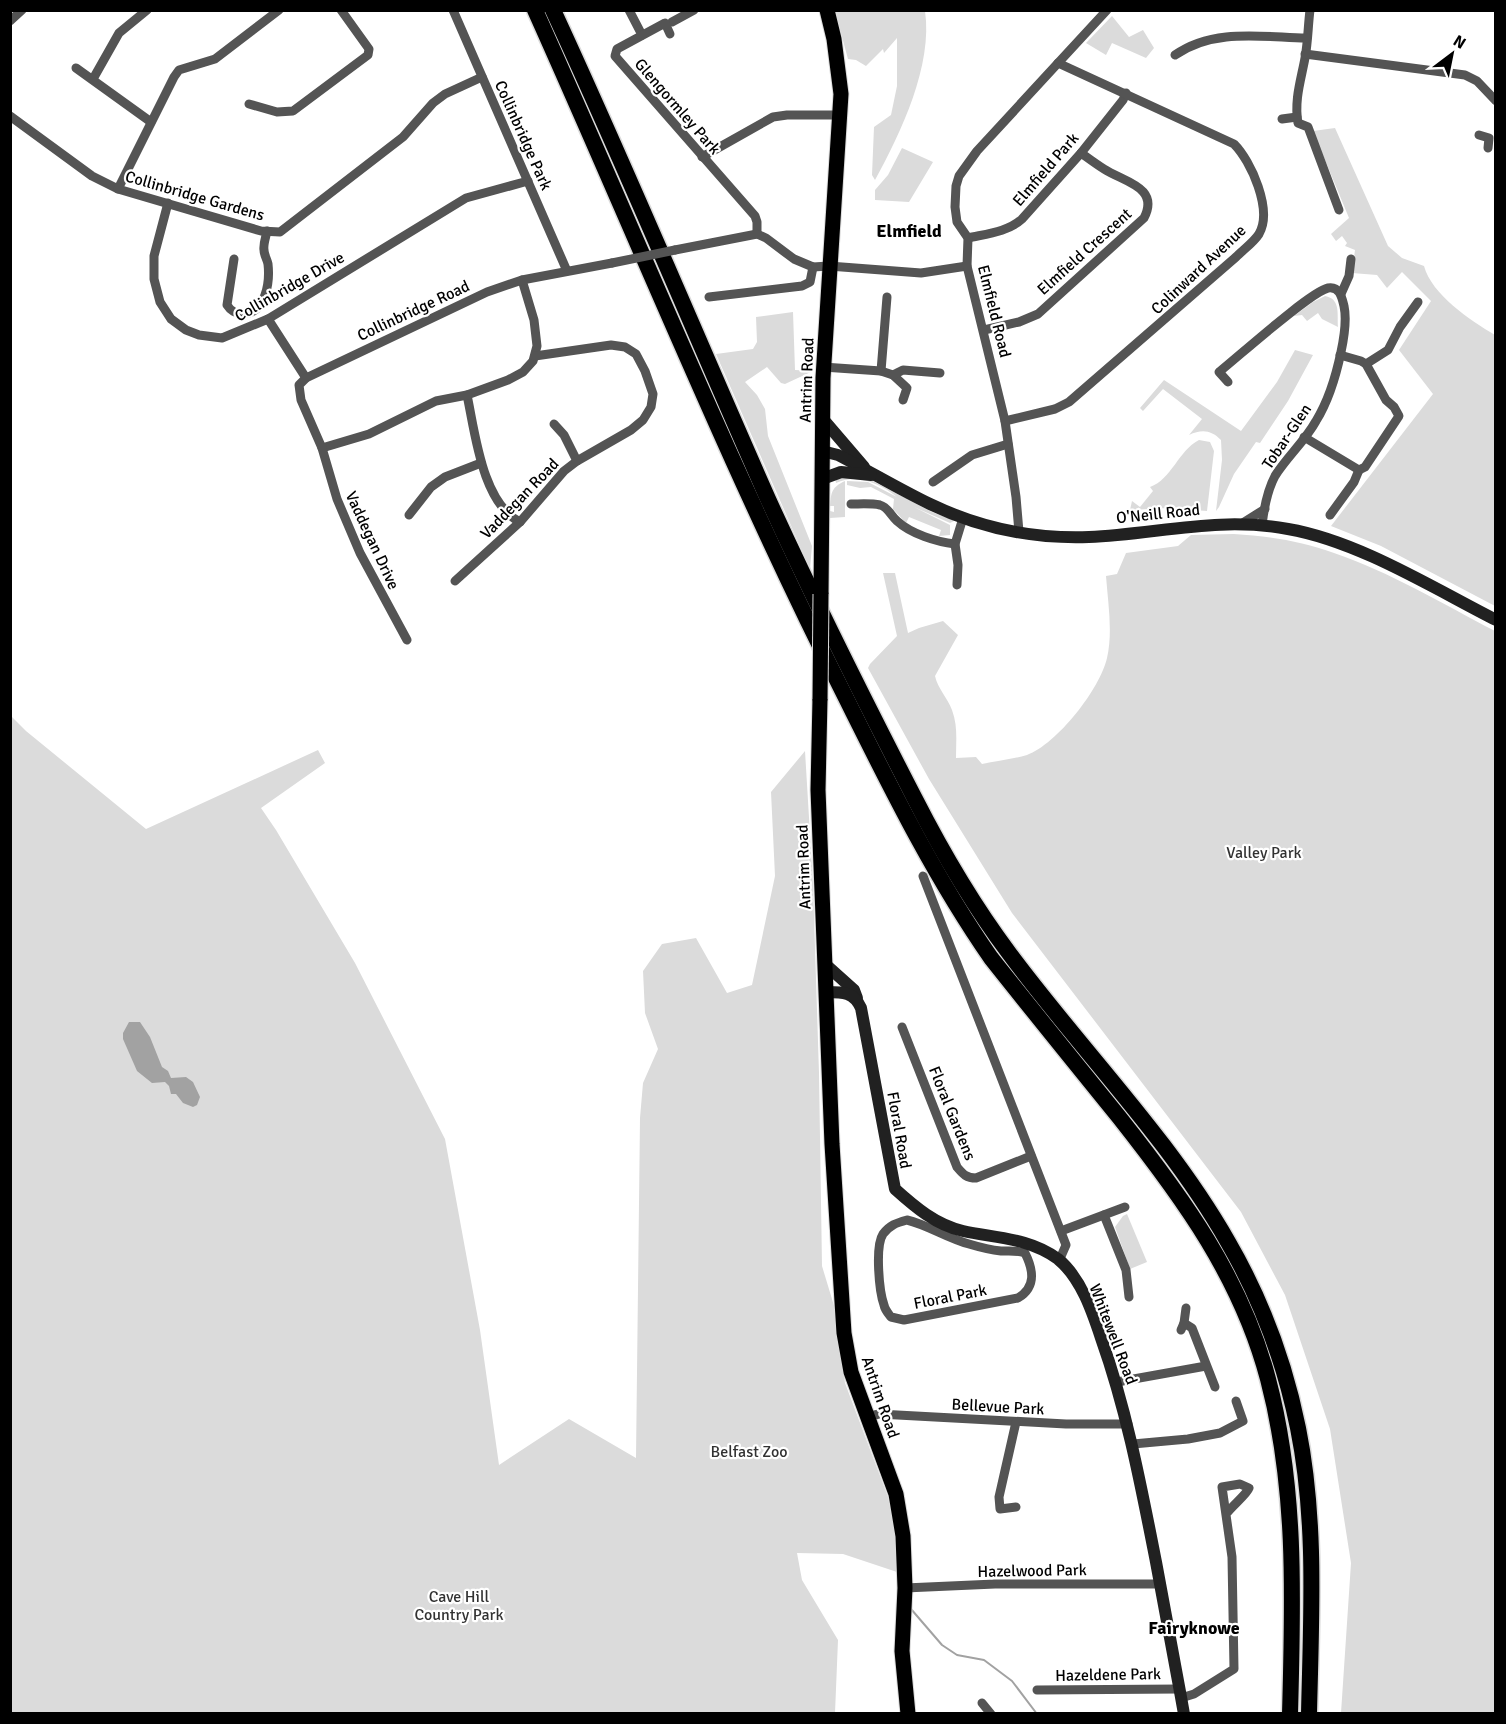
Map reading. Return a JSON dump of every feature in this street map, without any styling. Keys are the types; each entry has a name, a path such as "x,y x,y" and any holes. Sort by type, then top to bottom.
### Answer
{"highway":[{"path":"535,10 779,563 907,820 942,883 991,957 1180,1196 1216,1254 1242,1308 1256,1340 1268,1379 1289,1497 1293,1573 1290,1713"},
{"path":"552,10 770,504 916,801 951,864 1006,950 1199,1196 1227,1240 1259,1304 1288,1389 1298,1427 1309,1501 1312,1605 1309,1713"}],"main road":[{"name":"Antrim Road","path":"827,10 839,72 840,115 823,367 818,790 832,1144 844,1333 851,1372 896,1494 903,1536 905,1588 902,1652 908,1713"}],"street":[{"path":"10,21 22,10"},
{"path":"93,79 119,33 147,10"},
{"path":"118,189 179,70 215,59 279,10"},
{"path":"249,104 277,112 293,111 368,55 369,49 341,10"},
{"name":"Collinbridge Park","path":"453,10 567,271"},
{"path":"629,10 642,35"},
{"path":"672,22 694,10"},
{"name":"Elmfield Road","path":"1019,532 1005,421 967,266 968,238 957,222 955,194 959,176 977,151 1107,10"},
{"path":"1310,10 1305,54 1296,98 1297,117 1298,123 1308,127 1339,210"},
{"name":"Glengormley Park","path":"670,33 665,23 617,49 615,56 755,216 757,234"},
{"path":"1175,55 1189,45 1231,36 1306,38"},
{"path":"1305,54 1465,75 1478,81 1496,102"},
{"name":"Colinward Avenue","path":"1005,421 1055,409 1069,402 1236,257 1259,234 1265,216 1255,180 1242,152 1234,144 1058,63"},
{"path":"76,68 151,122"},
{"name":"Collinbridge Gardens","path":"10,116 92,176 118,189 267,231 280,232 403,137 439,98 482,77"},
{"name":"Elmfield Park","path":"968,238 1017,224 1081,153 1123,100 1126,93"},
{"path":"702,157 773,117 840,115"},
{"path":"1282,119 1297,117"},
{"name":"Elmfield Crescent","path":"984,330 1019,322 1038,314 1144,218 1149,201 1143,190 1104,170 1081,153"},
{"name":"Collinbridge Drive","path":"168,203 154,256 154,279 160,302 171,319 186,330 199,335 222,338 268,319 466,198 528,181"},
{"path":"234,259 227,305 230,310 242,314 254,311 263,301 267,289 268,262 263,248 267,231"},
{"path":"757,234 794,259 813,267 829,266 921,273 967,266"},
{"name":"Collinbridge Road","path":"306,378 487,292 522,280 757,234"},
{"name":"Tobar-Glen","path":"1262,525 1264,509 1275,477 1315,423 1327,401 1340,355 1345,310 1341,294 1350,276 1351,259"},
{"path":"808,284 813,267"},
{"path":"268,319 306,378 299,385 301,400 322,448 369,434 436,401 467,395 523,372 535,356 537,346 534,320 522,280"},
{"path":"709,297 808,284 823,288 828,294"},
{"path":"1228,382 1219,372 1298,307 1328,288 1335,289 1341,294"},
{"path":"881,371 887,297"},
{"path":"1366,364 1388,350 1400,327 1418,302"},
{"name":"Vaddegan Road","path":"455,581 520,522 564,471 631,430 643,420 651,407 653,394 645,371 636,354 624,347 611,345 535,356"},
{"path":"1330,516 1354,482 1359,470 1365,467 1399,416 1386,400 1366,364 1340,355"},
{"path":"823,367 881,371 893,375 907,388 903,400"},
{"path":"893,375 903,370 940,374"},
{"path":"467,395 481,463 490,487 510,518 520,522"},
{"path":"822,417 866,469"},
{"path":"554,424 564,435 577,461"},
{"path":"1304,436 1359,470"},
{"path":"933,482 972,455 1008,444"},
{"name":"Vaddegan Drive","path":"322,448 337,499 356,543 406,640"},
{"name":"O'Neill Road","path":"822,451 832,453 866,469 930,504 963,518 1019,532 1091,537 1209,524 1262,525 1301,531 1342,545 1404,573 1496,620"},
{"path":"409,515 431,487 446,477 481,463"},
{"path":"822,479 841,472 878,476"},
{"path":"851,504 879,505 908,528 940,541 955,544"},
{"path":"1241,524 1264,509"},
{"path":"957,585 958,565 955,544 963,518"},
{"path":"923,876 1066,1245 1059,1261"},
{"path":"954,952 965,949"},
{"path":"825,964 854,990 858,1000"},
{"path":"827,992 846,993 858,1000"},
{"name":"Floral Road","path":"858,1000 893,1186 912,1205 941,1223 962,1231 1018,1240 1034,1245 1059,1261"},
{"name":"Floral Gardens","path":"902,1028 957,1167 963,1174 968,1178 976,1178 1030,1156"},
{"path":"1061,1231 1125,1207"},
{"path":"1104,1215 1126,1270 1129,1297"},
{"name":"Floral Park","path":"907,1220 917,1222 951,1239 988,1248 1025,1253 1031,1266 1031,1283 1027,1293 1018,1299 904,1320 891,1317 884,1308 879,1254 881,1237 892,1225 907,1220"},
{"path":"988,1248 990,1236"},
{"name":"Whitewell Road","path":"1059,1261 1070,1272 1083,1293 1097,1324 1117,1382 1133,1444 1184,1713"},
{"path":"1186,1308 1183,1327 1192,1328 1215,1387"},
{"path":"1117,1382 1206,1366"},
{"path":"1133,1444 1188,1439 1220,1433 1243,1421 1236,1401"},
{"name":"Bellevue Park","path":"866,1417 879,1414 1016,1422 1128,1424"},
{"path":"1016,1422 999,1497 1000,1509 1016,1507"},
{"path":"1180,1693 1194,1694 1234,1669 1232,1559 1227,1513"},
{"name":"Hazelwood Park","path":"905,1588 995,1584 1160,1584"},
{"name":"Hazeldene Park","path":"1037,1690 1180,1693"},
{"path":"982,1702 991,1713"}],"green space":[{"path":"835,11 925,11 926,32 920,76 895,141 875,180 872,175 874,127 891,115 897,86 897,38 884,53 883,49 866,66 856,60 848,59"},
{"path":"1112,16 1129,37 1143,30 1154,48 1146,58 1112,43 1106,55 1086,43"},
{"path":"1335,128 1388,246 1402,258 1424,266 1428,277 1443,297 1474,322 1495,335 1495,606 1381,546 1331,526 1433,394 1399,350 1431,301 1402,272 1387,288 1377,275 1352,273 1355,250 1345,246 1347,243 1342,236 1336,241 1331,234 1349,218 1313,131"},
{"path":"902,148 933,162 909,202 875,200 875,190 888,175"},
{"path":"1325,296 1334,300 1336,304 1338,327 1322,319 1318,313 1307,321 1302,315 1294,316 1313,302"},
{"path":"793,312 795,370 813,371 785,384 781,383 767,367 745,382 757,395 765,409 768,436 812,546 810,569 716,354 753,349 757,342 756,317"},
{"path":"1295,350 1313,355 1288,401 1260,443 1256,442 1234,474 1216,511 1222,460 1221,440 1206,431 1189,435 1202,419 1163,389 1143,411 1140,408 1164,380 1241,431 1277,382"},
{"path":"1199,440 1210,442 1214,451 1207,511 1168,508 1130,510 1132,501 1140,507 1153,491 1150,487 1164,478 1186,451"},
{"path":"835,477 867,478 932,512 953,520 950,523 914,507 950,525 950,535 939,536 941,530 909,517 906,523 893,509 894,499 871,487 860,488 847,485 847,481 868,482 897,497 876,484 868,481 852,479 836,483"},
{"path":"845,481 845,517 830,518 830,511 834,512 834,506 830,506 832,494 837,485"},
{"name":"Valley Park","path":"1234,534 1297,542 1355,561 1416,589 1495,631 1495,1713 1341,1713 1351,1563 1330,1429 1285,1295 1241,1212 1012,913 929,779 868,668 897,636 883,573 895,573 908,633 943,621 958,635 935,676 954,716 956,758 976,757 982,764 1027,755 1039,749 1064,728 1087,699 1103,671 1110,638 1106,576 1117,574 1126,553 1178,546 1191,535"},
{"path":"10,715 26,731 146,829 318,750 325,763 261,808 355,963 445,1139 480,1330 499,1465 569,1419 636,1458 640,1118 643,1083 658,1049 645,1013 643,971 662,944 696,938 727,993 752,985 775,876 771,792 805,751 813,884 822,1266 835,1309 845,1383 888,1497 895,1533 897,1572 843,1554 797,1553 802,1580 838,1640 835,1713 11,1713"},
{"path":"1127,1214 1147,1262 1130,1269 1115,1227"}],"shaded area":[{"path":"129,1022 140,1022 150,1037 162,1067 168,1071 171,1078 186,1077 193,1082 200,1097 197,1105 193,1107 183,1103 176,1094 171,1094 165,1082 152,1083 137,1071 123,1039 123,1033"}],"waterway":[{"path":"911,1609 942,1645 957,1655 984,1660 1012,1681 1037,1714"}],"district":[{"name":"Elmfield","path":"909,231"},
{"name":"Fairyknowe","path":"1194,1628"}],"park label":[{"name":"Belfast Zoo","path":"749,1451"},
{"name":"Cave Hill Country Park","path":"459,1605"}]}
